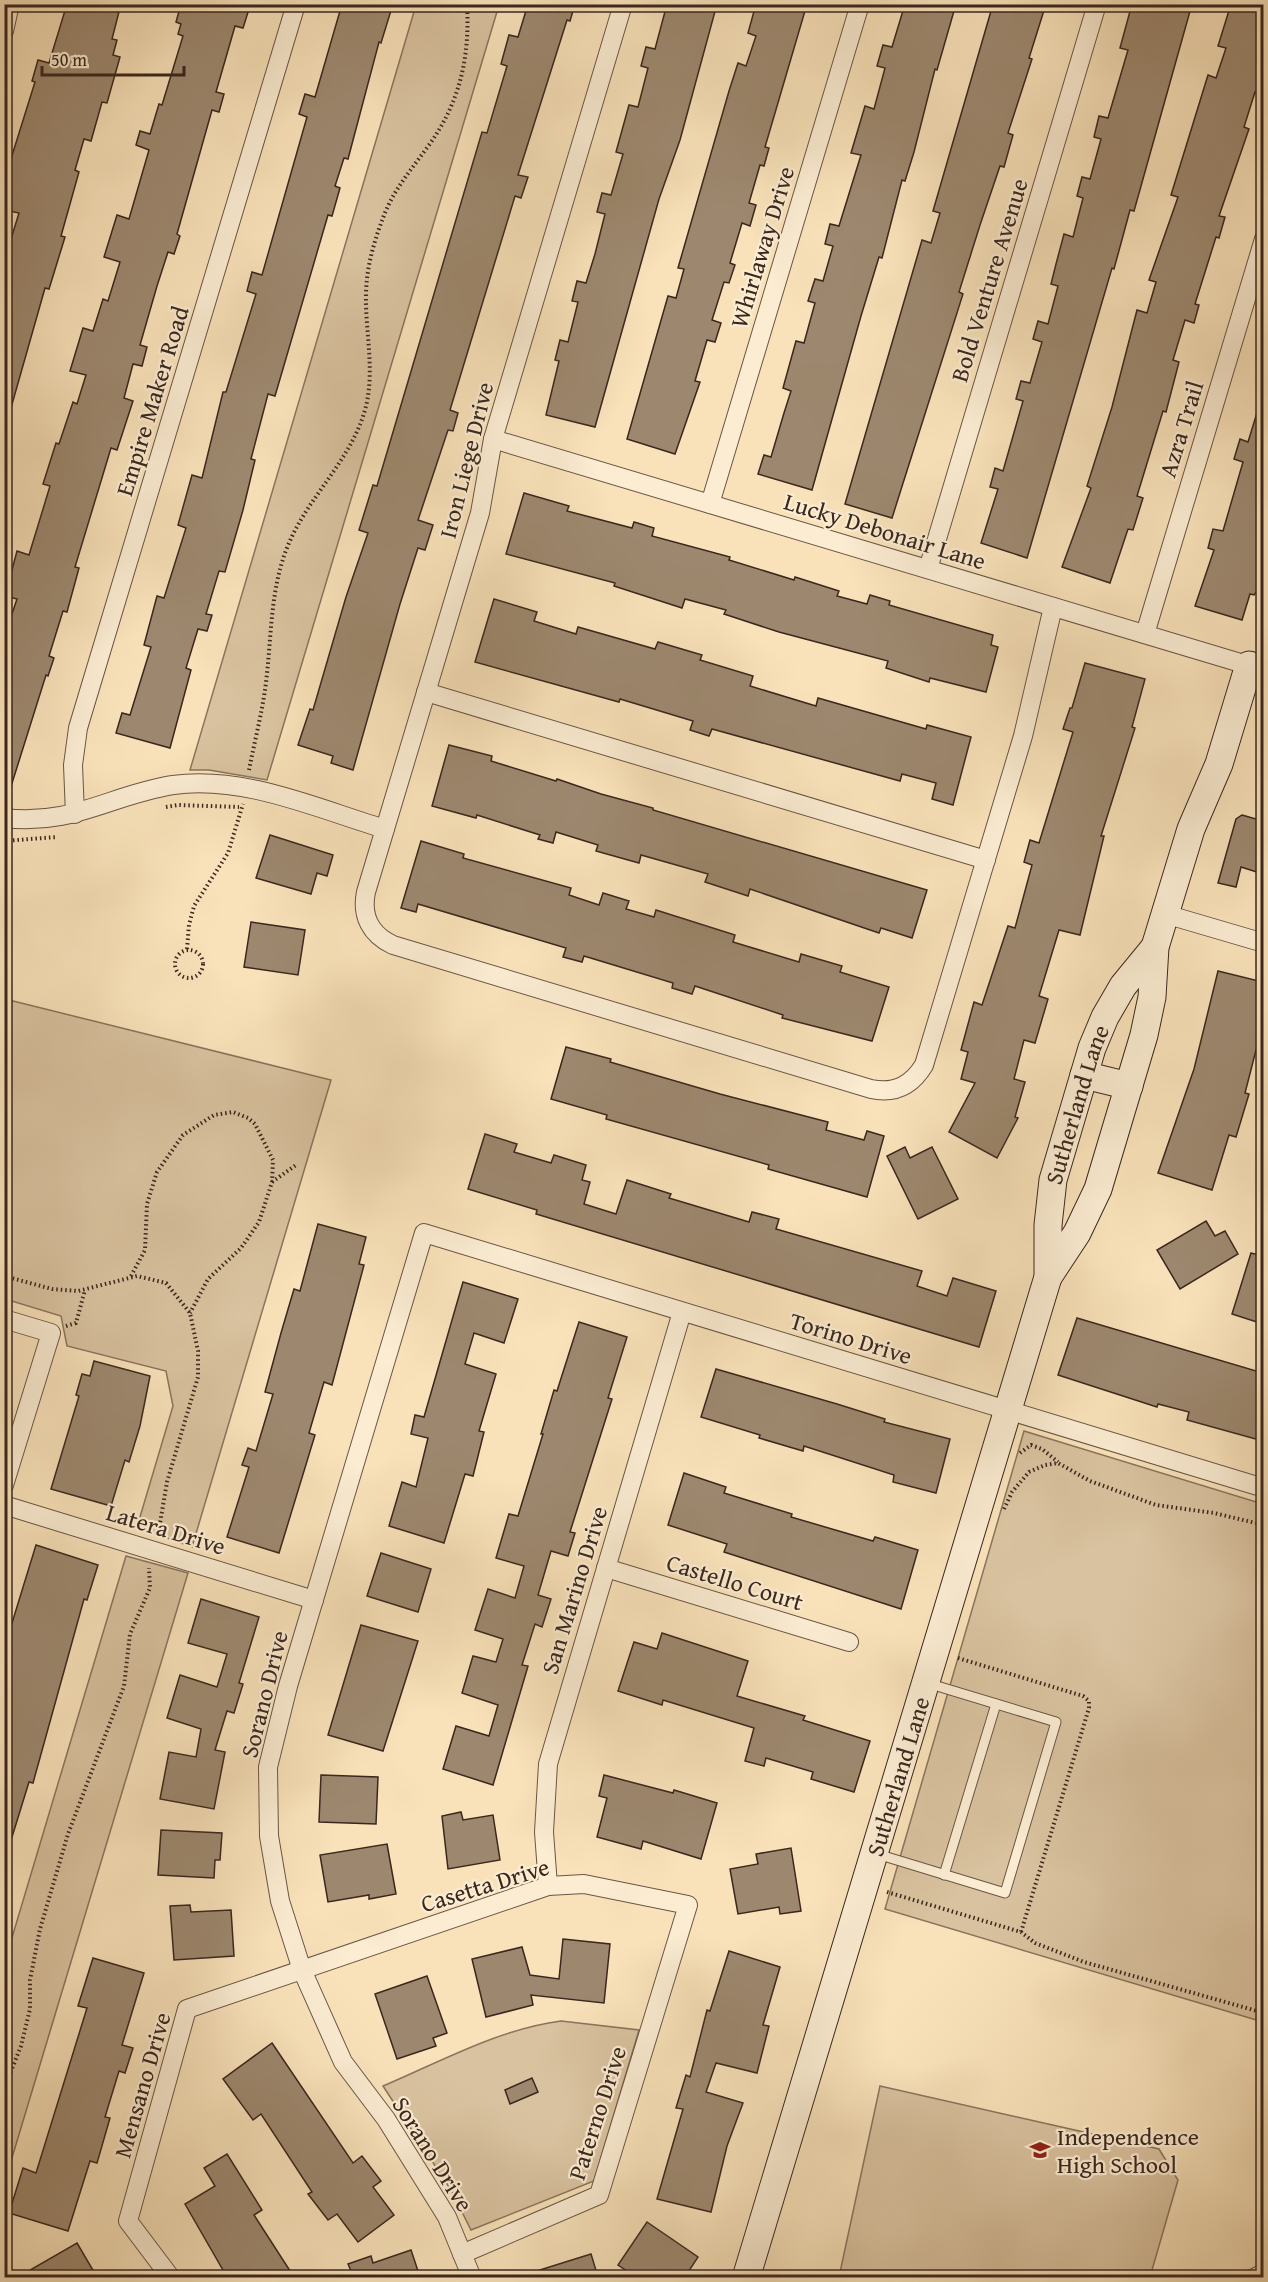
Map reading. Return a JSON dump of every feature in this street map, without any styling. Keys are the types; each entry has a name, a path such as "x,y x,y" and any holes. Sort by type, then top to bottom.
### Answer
{"street":[{"path":"4,31 10,4"},
{"name":"Empire Maker Road","path":"75,814 73,765 78,729 296,4"},
{"name":"Iron Liege Drive","path":"623,4 493,439 480,513 364,900 365,913 371,928 379,938 393,945 872,1089 890,1091 911,1082 924,1065 986,860"},
{"name":"Whirlaway Drive","path":"710,504 860,4"},
{"name":"Bold Venture Avenue","path":"928,569 1097,4"},
{"name":"Azra Trail","path":"1145,634 1263,239"},
{"name":"Lucky Debonair Lane","path":"493,439 1256,668"},
{"path":"426,692 986,860 1023,736 1053,607"},
{"name":"Sutherland Lane","path":"746,2277 885,1857 937,1686 1007,1410 1048,1277 1091,1205 1129,1086 1152,997 1155,947 1191,829 1256,668"},
{"path":"4,818 45,819 75,814 137,793 173,785 204,784 246,788 385,829"},
{"path":"1166,914 1263,943"},
{"name":"Sutherland Lane","path":"1048,1277 1048,1225 1053,1180 1097,1034 1110,1008 1155,947"},
{"path":"1084,1075 1129,1086"},
{"name":"Torino Drive","path":"424,1233 1263,1488"},
{"name":"Sorano Drive","path":"424,1233 288,1686 268,1767 269,1836 280,1901 302,1970 343,2062 386,2119 447,2217 472,2277"},
{"name":"San Marino Drive","path":"548,1886 544,1832 548,1764 682,1312"},
{"path":"4,1319 51,1333 4,1485"},
{"name":"Latera Drive","path":"4,1505 314,1600"},
{"name":"Castello Court","path":"606,1568 849,1642"},
{"name":"Casetta Drive","path":"302,1970 548,1886 584,1884 688,1905"},
{"name":"Paterno Drive","path":"462,2254 599,2195 688,1905"},
{"name":"Mensano Drive","path":"171,2277 129,2221 187,2009 302,1970"}],"lane":[{"path":"885,1857 1005,1893 1056,1722 937,1686"},
{"path":"944,1875 996,1704"},
{"path":"1244,2277 1263,2268"}],"path":[{"path":"188,949 189,926 194,906 228,853 242,808 265,691 275,587 288,544 305,512 354,439 365,409 370,380 367,279 383,218 396,190 450,113 464,73 468,43 467,4"},
{"path":"159,809 178,805 242,808"},
{"path":"4,841 45,840 66,835"},
{"path":"188,949 200,955 203,961 199,973 189,978 178,974 175,962 181,952 188,949"},
{"path":"131,1277 143,1257 147,1204 157,1172 183,1135 214,1115 233,1112 248,1118 255,1124 273,1160 272,1182 259,1222 241,1248 208,1279 190,1313"},
{"path":"272,1182 296,1166"},
{"path":"4,1276 52,1289 85,1290 137,1276 166,1283 190,1313 198,1351 198,1377 167,1482 163,1519 148,1569 150,1588 130,1634 124,1686 68,1834 40,1929 24,2037 4,2089"},
{"path":"51,1333 76,1323 85,1290"},
{"path":"1020,1455 1024,1447 1031,1445 1042,1449 1058,1463 1090,1481 1156,1505 1214,1513 1263,1525"},
{"path":"1013,1478 1002,1512 1012,1492 1029,1472 1045,1465 1058,1463"},
{"path":"937,1686 961,1646"},
{"path":"885,1857 886,1893 1021,1932 1035,1943 1095,1965 1263,2013"}],"shaded area":[{"path":"416,5 499,5 267,780 209,770 190,770"},
{"path":"5,999 331,1080 192,1547 137,1527 173,1406 166,1371 67,1346 61,1316 5,1299"},
{"path":"1024,1431 1263,1504 1263,2022 885,1909"},
{"path":"126,1556 188,1573 5,2181 5,1961"},
{"path":"561,2021 639,2030 594,2181 471,2230 451,2190 383,2086 492,2039 538,2025"},
{"path":"880,2086 1159,2149 1178,2180 1150,2277 839,2277"}],"building":[{"path":"67,4 121,4 112,39 117,40 113,55 120,57 107,103 102,102 91,141 84,139 75,170 79,172 61,236 65,237 49,289 45,288 9,415 4,414 4,252 7,252 19,213 4,210 9,191 4,190 4,181 35,82 32,81 38,60 49,63"},
{"path":"181,4 232,4 249,9 243,28 235,26 216,92 224,94 219,112 212,110 177,234 180,236 174,254 168,252 157,286 140,345 147,347 142,366 133,364 124,398 133,401 117,450 111,448 75,567 79,568 67,612 63,611 49,656 54,658 48,676 46,675 8,796 4,796 4,637 17,599 5,596 17,551 29,555 50,486 43,484 56,443 59,444 73,402 77,404 86,375 70,371 83,328 93,331 103,299 108,301 120,262 104,257 117,215 129,219 149,150 136,145 140,131 150,134 159,104 162,105 183,36 178,34 181,24 176,22"},
{"path":"342,4 393,4 381,43 379,42 348,159 344,158 335,186 340,188 332,216 328,215 275,396 268,394 251,459 255,460 243,510 225,572 219,571 206,614 212,615 207,631 198,629 186,668 191,670 170,748 116,733 122,713 130,715 151,647 144,645 157,596 164,598 186,528 178,525 192,475 202,478 223,392 226,392 256,294 247,291 252,272 262,275 307,117 299,114 305,94 315,97"},
{"path":"528,4 575,4 570,21 567,20 518,175 528,177 521,198 515,196 450,410 458,413 453,431 448,430 418,520 433,525 425,550 418,548 353,770 331,763 333,756 298,745 310,709 313,710 346,597 368,533 359,530 373,485 377,486 482,132 487,133 507,66 501,64 509,35 518,37"},
{"path":"667,4 717,4 680,140 659,199 595,427 546,415 559,361 555,360 560,340 568,342 578,302 572,301 577,281 586,283 595,254 605,214 597,212 602,193 611,195 623,154 616,152 629,105 638,107 648,68 641,66 646,47 655,49"},
{"path":"756,4 807,4 765,147 769,148 764,166 760,165 749,203 756,205 750,226 742,223 730,263 735,265 729,283 724,282 712,320 721,323 715,342 707,340 695,381 700,382 675,454 627,439 668,296 676,298 684,269 678,268 729,91 738,63 746,66 756,36 748,33"},
{"path":"905,4 956,4 937,70 935,69 914,152 905,181 902,180 882,258 879,257 861,316 812,490 758,474 764,455 771,457 791,391 783,388 796,341 804,343 815,303 808,301 815,279 823,281 833,246 825,244 830,224 839,226 861,155 851,153 865,106 874,109 885,68 877,66 883,45 892,47"},
{"path":"993,4 1046,4 1029,58 1032,59 1008,133 1013,135 1004,167 1000,166 980,225 959,292 963,294 892,518 845,504 922,240 931,243 940,213 933,211"},
{"path":"1132,4 1192,4 1134,211 1130,210 1114,269 1112,268 1027,558 981,543 998,489 990,487 995,468 1003,471 1023,401 1016,399 1021,381 1030,383 1042,342 1033,339 1038,321 1048,324 1058,286 1051,284 1064,234 1073,237 1083,198 1077,196 1082,177 1090,179 1101,139 1094,137 1099,116 1108,118 1128,50 1120,48"},
{"path":"1231,4 1263,6 1263,95 1255,92 1244,127 1249,129 1219,216 1225,217 1219,238 1216,237 1195,304 1199,305 1194,323 1185,320 1173,360 1179,362 1166,412 1163,411 1137,496 1143,498 1133,530 1128,529 1110,583 1062,567 1091,488 1087,486 1112,407 1137,310 1147,313 1156,282 1149,280 1178,197 1171,195 1208,75 1216,78 1226,48 1218,46"},
{"path":"1260,403 1263,404 1263,570 1257,591 1254,595 1250,594 1242,620 1195,606 1214,550 1208,548 1213,529 1223,531 1243,462 1234,459 1240,439 1248,442"},
{"path":"524,493 569,506 567,511 632,528 634,522 654,528 652,536 730,557 729,560 794,580 795,577 839,591 837,596 867,604 870,595 890,601 889,605 993,635 991,645 998,647 986,692 930,678 929,682 886,668 888,661 779,632 724,614 726,610 685,599 682,608 614,586 615,583 506,554"},
{"path":"494,599 537,612 534,621 576,634 578,627 655,649 658,642 702,655 700,660 753,676 750,686 816,706 818,698 926,729 927,725 971,737 953,805 932,799 936,783 902,774 900,781 712,729 709,736 690,730 693,721 620,699 619,702 475,662"},
{"path":"1085,663 1145,679 1132,727 1135,728 1101,836 1104,836 1080,935 1059,930 1039,996 1048,999 1035,1043 1024,1040 1014,1079 1025,1082 1015,1117 1018,1118 997,1158 949,1132 975,1083 961,1079 968,1052 961,1050 974,1002 982,1005 1008,926 1015,928 1032,865 1024,862 1030,840 1039,843 1073,732 1063,729 1070,708 1072,708"},
{"path":"449,745 492,756 491,761 556,781 557,779 653,808 653,810 927,890 912,938 881,928 879,933 750,889 748,896 705,882 708,874 641,855 639,863 596,851 598,845 556,832 553,843 538,839 540,835 477,815 476,818 432,806"},
{"path":"1242,815 1263,821 1263,874 1241,867 1236,887 1218,883 1236,819"},
{"path":"270,835 333,855 327,876 317,873 311,894 256,878"},
{"path":"421,841 464,854 463,858 571,888 569,895 599,905 603,893 629,901 626,909 654,917 656,910 735,935 733,942 799,962 801,954 842,966 840,972 889,987 872,1041 782,1018 783,1015 695,986 692,994 672,988 673,983 584,956 582,962 563,957 566,948 418,904 416,912 401,908"},
{"path":"251,922 305,930 298,975 244,967"},
{"path":"1218,971 1263,982 1263,1023 1245,1093 1249,1094 1236,1137 1229,1135 1212,1190 1158,1173 1194,1069"},
{"path":"566,1047 720,1094 828,1122 826,1130 864,1140 867,1131 884,1136 867,1197 768,1169 769,1165 606,1119 607,1115 551,1099"},
{"path":"485,1134 517,1144 514,1152 551,1163 554,1155 586,1165 582,1180 590,1182 584,1204 616,1214 627,1180 671,1194 669,1198 749,1222 752,1212 779,1219 776,1229 922,1271 917,1286 947,1296 953,1278 996,1291 979,1347 536,1214 537,1210 468,1189"},
{"path":"905,1147 910,1158 932,1147 958,1199 918,1219 887,1156"},
{"path":"1206,1221 1215,1236 1225,1231 1238,1254 1180,1289 1157,1250"},
{"path":"318,1224 366,1237 359,1264 364,1265 332,1385 324,1382 309,1433 315,1435 279,1553 227,1537 249,1467 242,1465 248,1448 256,1451 273,1394 265,1392 281,1333 294,1289 300,1291"},
{"path":"1251,1253 1263,1256 1263,1324 1232,1314"},
{"path":"463,1282 518,1299 504,1343 474,1333 465,1364 496,1374 479,1431 484,1432 473,1476 465,1474 444,1543 389,1526 402,1482 416,1487 428,1438 411,1434 415,1415 424,1417"},
{"path":"1077,1318 1263,1373 1263,1441 1187,1420 1189,1412 1158,1404 1157,1407 1058,1375"},
{"path":"579,1322 627,1337 608,1398 612,1399 570,1532 575,1533 568,1556 551,1551 538,1595 551,1599 542,1627 535,1624 522,1665 528,1666 493,1785 443,1769 456,1726 489,1736 498,1705 462,1693 473,1656 496,1662 503,1639 475,1630 488,1589 515,1598 524,1566 496,1558 509,1514 518,1516 554,1390 557,1391"},
{"path":"94,1361 150,1376 140,1426 129,1462 125,1460 111,1506 51,1489 79,1396 76,1395 82,1374 90,1376"},
{"path":"716,1369 885,1419 884,1422 950,1439 936,1493 893,1482 894,1475 804,1446 803,1451 759,1438 760,1435 701,1417"},
{"path":"684,1473 726,1487 724,1493 792,1514 791,1517 873,1541 875,1537 918,1550 901,1609 724,1552 727,1544 668,1525"},
{"path":"36,1545 98,1565 87,1600 84,1599 33,1783 29,1782 8,1850 4,1850 4,1649"},
{"path":"381,1553 431,1569 418,1612 367,1596"},
{"path":"201,1599 259,1617 239,1683 243,1684 234,1713 227,1711 215,1750 225,1752 214,1809 160,1799 169,1752 196,1757 201,1729 167,1718 180,1675 217,1687 227,1654 188,1643"},
{"path":"361,1625 418,1641 383,1751 328,1735"},
{"path":"662,1633 748,1661 737,1696 805,1716 803,1720 870,1741 854,1792 811,1779 813,1772 766,1758 764,1766 745,1761 754,1728 663,1700 662,1705 618,1691 634,1642 657,1649"},
{"path":"321,1775 378,1777 376,1824 319,1822"},
{"path":"604,1775 673,1793 674,1790 717,1803 701,1859 643,1841 641,1849 597,1837 607,1798 599,1796"},
{"path":"461,1812 463,1820 493,1815 500,1860 448,1869 442,1816"},
{"path":"161,1830 222,1833 220,1860 215,1860 214,1878 158,1875"},
{"path":"387,1844 396,1894 369,1899 369,1895 328,1902 320,1855"},
{"path":"791,1848 801,1911 780,1914 779,1907 738,1914 730,1869 758,1864 756,1854"},
{"path":"190,1905 191,1912 231,1910 234,1956 174,1960 170,1906"},
{"path":"563,1939 610,1944 604,2003 531,1995 533,2005 486,2017 472,1959 522,1947 530,1975 559,1979"},
{"path":"729,1951 780,1967 763,2025 769,2026 757,2073 716,2063 706,2092 743,2103 727,2146 711,2212 657,2199 683,2109 676,2108 686,2075 690,2077 707,2010 710,2011"},
{"path":"93,1958 144,1973 122,2045 133,2048 125,2073 119,2071 105,2117 110,2118 97,2163 90,2161 68,2231 9,2213 23,2168 36,2173 87,2008 78,2006"},
{"path":"427,1976 447,2033 433,2038 436,2046 397,2059 375,1994"},
{"path":"272,2043 353,2163 362,2156 381,2181 373,2187 394,2215 358,2242 337,2214 328,2220 308,2194 312,2192 261,2114 253,2120 223,2079"},
{"path":"532,2078 538,2092 510,2104 505,2090"},
{"path":"227,2154 262,2210 254,2215 294,2277 227,2277 185,2204 215,2186 204,2168"},
{"path":"647,2222 698,2257 685,2277 636,2277 618,2265"},
{"path":"77,2243 97,2277 18,2277"},
{"path":"411,2250 420,2277 339,2277 351,2271 348,2264 371,2256 373,2263"},
{"path":"591,2254 598,2277 528,2277 527,2274"}],"place":[{"name":"Independence High School","path":"1040,2150"}]}
